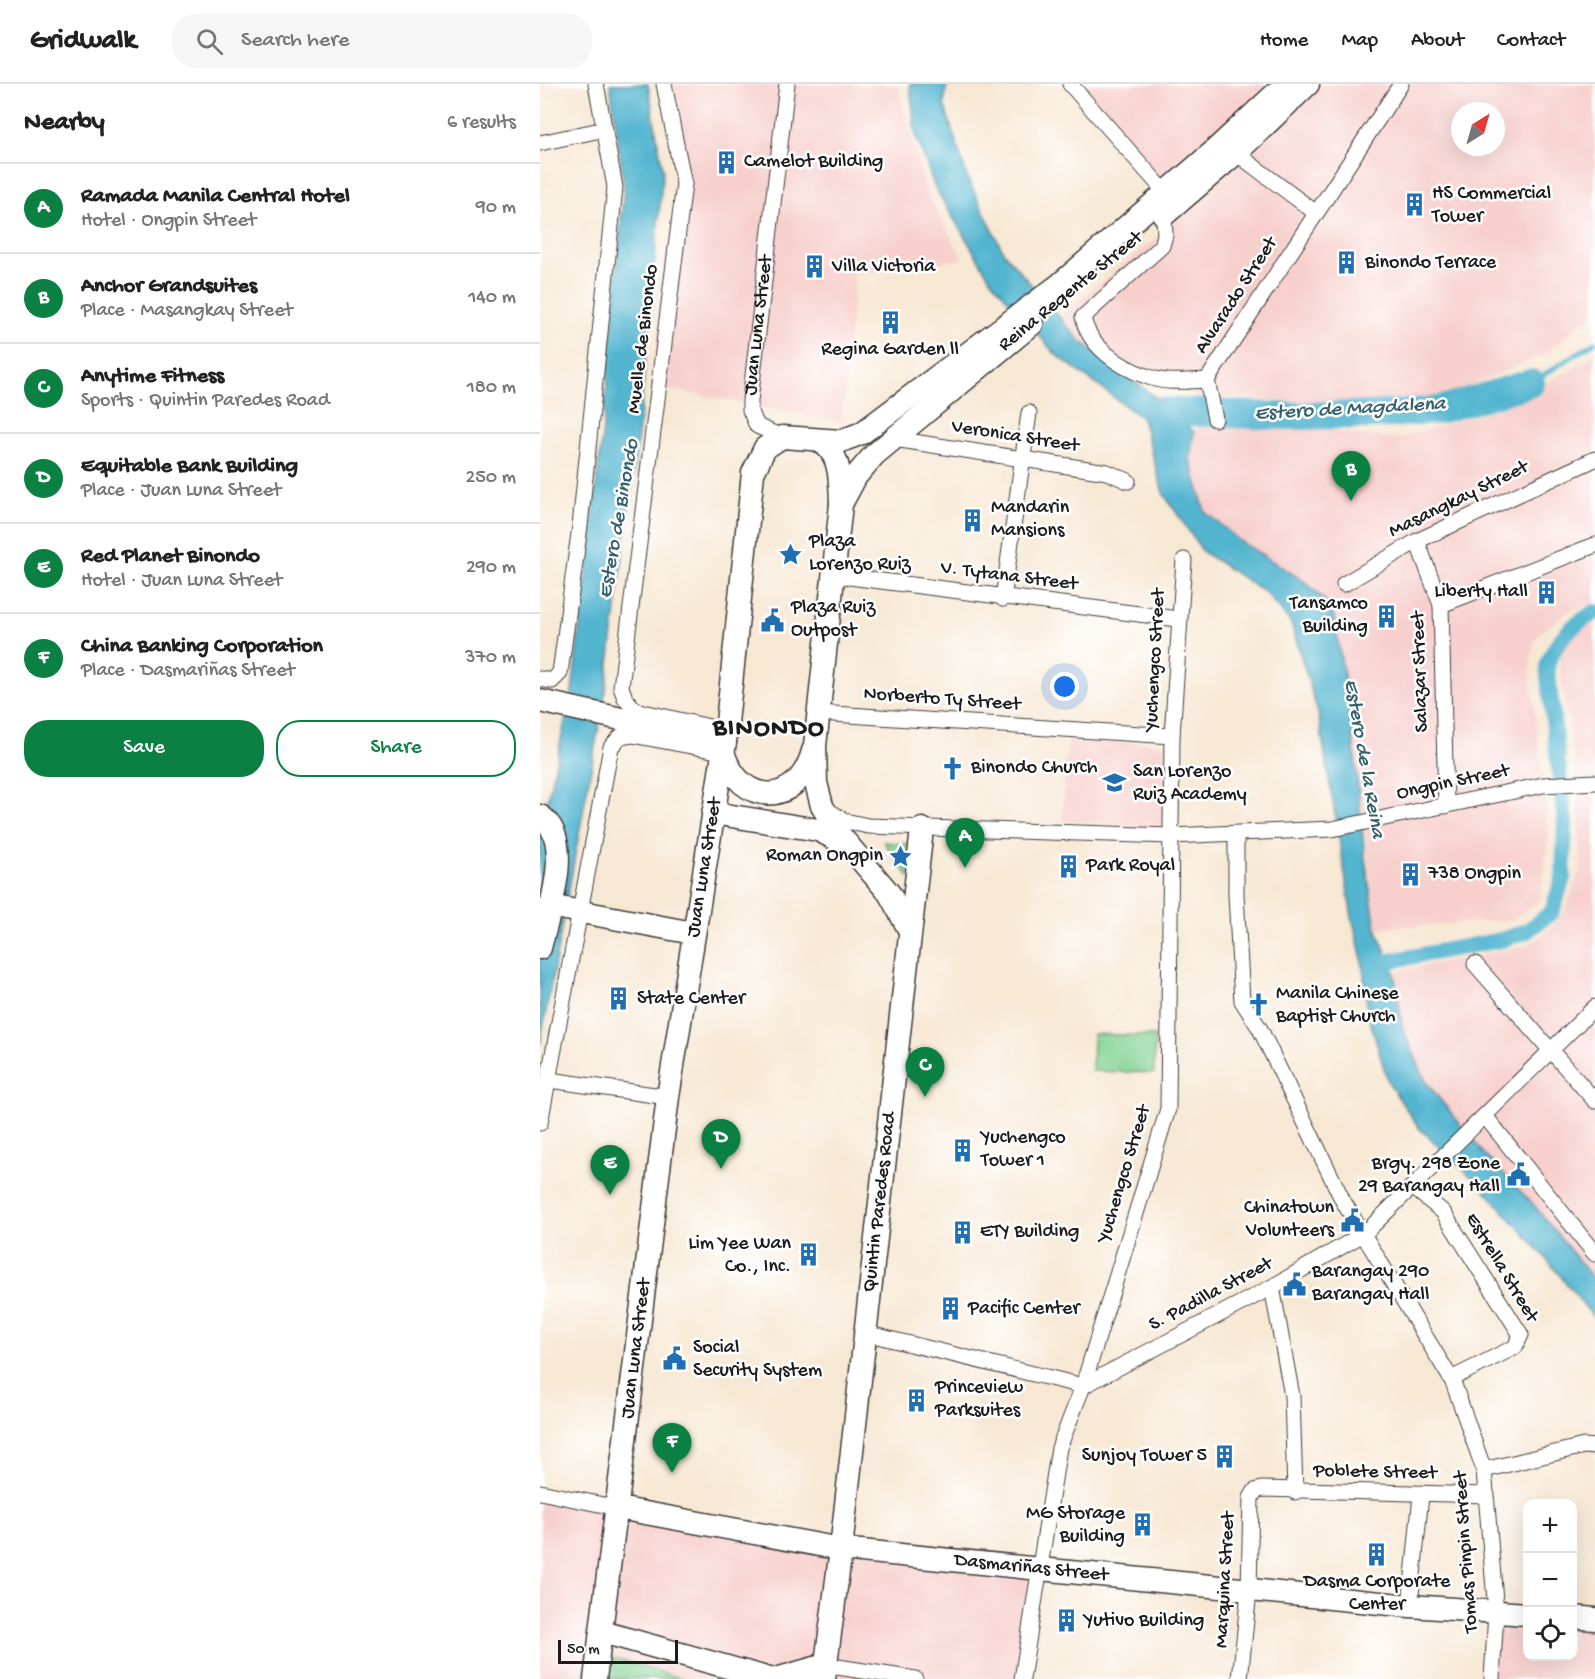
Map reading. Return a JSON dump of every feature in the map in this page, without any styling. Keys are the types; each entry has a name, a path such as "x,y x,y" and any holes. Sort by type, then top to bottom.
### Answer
{"main road":[{"name":"Reina Regente Street","path":"841,504 860,471 1024,321 1063,290 1286,84"},
{"name":"Reina Regente Street","path":"1163,198 1236,153 1308,84"},
{"name":"Reina Regente Street","path":"818,440 841,441 855,437 1024,321"},
{"name":"Juan Luna Street","path":"595,1679 668,1097 724,747 753,473 765,448 782,437"},
{"path":"782,437 818,440 829,448 836,460 841,504 815,746 816,783 822,806 838,833 889,893 910,931"},
{"path":"540,701 690,735 724,747 734,773 744,783 759,792 776,795 797,783 809,764 815,746"},
{"path":"713,813 818,830 852,848"},
{"path":"540,816 553,829 560,856 540,948"},
{"name":"Quintin Paredes Road","path":"825,1672 841,1549 922,829"},
{"path":"549,906 693,933"},
{"name":"Dasmariñas Street","path":"618,1508 841,1549 1410,1606 1523,1614"},
{"path":"1577,1617 1595,1619"},
{"path":"602,1632 770,1679"},
{"path":"776,1679 825,1672"}],"street":[{"path":"540,679 552,681 560,673 580,526 615,188 596,84"},
{"name":"Muelle de Binondo","path":"664,84 684,184 621,687 625,698 635,710 714,728 721,733 724,747"},
{"name":"Juan Luna Street","path":"782,437 757,426 750,410 750,401 787,84"},
{"path":"1070,84 1163,198"},
{"name":"Alvarado Street","path":"1163,198 1165,235 1162,246 1083,317 1085,328 1104,353 1146,377 1172,381 1207,380 1401,84"},
{"path":"540,142 605,129"},
{"path":"1236,153 1316,213"},
{"path":"1207,380 1215,419"},
{"path":"1004,599 1029,413"},
{"name":"Veronica Street","path":"894,439 1107,472 1128,481"},
{"name":"Masangkay Street","path":"1344,584 1417,542 1595,459"},
{"name":"Salazar Street","path":"1417,542 1441,605 1446,806"},
{"path":"1441,605 1595,545"},
{"name":"Yuchengco Street","path":"1022,1679 1059,1448 1083,1386 1168,1109 1172,736 1178,619 1184,560"},
{"name":"V. Tytana Street","path":"834,575 1004,599 1178,619"},
{"name":"Norberto Ty Street","path":"818,713 1172,736"},
{"path":"540,1123 550,1080 575,911 611,747 620,737 632,735 724,747"},
{"name":"Ongpin Street","path":"822,806 844,821 857,825 1172,836 1332,829 1543,785 1595,782"},
{"name":"Tomas Pinpin Street","path":"1236,834 1236,896 1242,1001 1260,1029 1343,1201 1365,1233 1451,1380 1484,1470 1496,1612 1492,1679"},
{"path":"1475,964 1595,1101"},
{"name":"S. Padilla Street","path":"1083,1386 1272,1287 1365,1233 1414,1188 1595,1007"},
{"path":"550,1080 668,1097"},
{"path":"1485,1116 1595,1254"},
{"name":"Estrella Street","path":"1414,1188 1443,1212 1521,1335 1515,1347 1451,1380"},
{"path":"1272,1287 1292,1396 1295,1492"},
{"path":"865,1334 1083,1386"},
{"path":"1484,1470 1584,1446 1595,1447"},
{"name":"Poblete Street","path":"1263,1489 1295,1492 1487,1495"},
{"name":"Marquina Street","path":"1240,1679 1249,1590 1251,1498 1255,1491 1263,1489"},
{"name":"Dasmariñas Street","path":"540,1492 618,1508"},
{"path":"1410,1606 1421,1495"},
{"path":"825,1672 915,1679"}],"shaded area":[{"path":"663,84 898,84 927,194 963,259 855,273 842,422 652,386 679,173"},
{"path":"1064,84 1299,84 1181,200"},
{"path":"1314,84 1595,84 1595,313 1544,354 1437,400 1322,403 1196,395 1124,376 1079,340 1059,317 1174,223"},
{"path":"1595,356 1595,602 1568,612 1541,632 1535,640 1531,659 1531,678 1549,837 1540,901 1512,920 1376,928 1351,716 1332,607 1205,512 1190,459 1194,432 1212,418 1397,439 1506,406"},
{"path":"1595,620 1595,1281 1533,1204 1486,1156 1426,1082 1403,1029 1394,972 1526,946 1545,934 1565,910 1580,869 1577,774 1560,671 1560,653 1574,632"},
{"name":"San Lorenzo Ruiz Academy","path":"1068,739 1165,744 1164,828 1062,821"},
{"path":"540,1492 1038,1570 1022,1679 540,1679"},
{"path":"1496,1612 1523,1614 1523,1661 1577,1661 1577,1617 1595,1619 1595,1679 1492,1679"}],"green space":[{"path":"884,842 911,844 909,877"},
{"path":"1093,1034 1155,1036 1154,1073 1092,1071"},
{"path":"610,1657 683,1679 607,1679"}],"water":[{"name":"Estero de Binondo","path":"610,84 648,84 663,171 640,420 606,688 540,1044 540,832 572,691 603,428 624,186"},
{"path":"910,84 947,84 944,104 967,177 1004,253 1079,340 1162,402 1194,432 1190,459 1205,512 1243,543 1304,581 1332,607 1351,716 1365,858 1376,928 1394,972 1403,1029 1426,1082 1486,1156 1533,1204 1595,1281 1595,1319 1544,1256 1480,1185 1419,1128 1388,1082 1368,1014 1362,959 1352,917 1318,713 1291,623 1265,592 1203,552 1163,493 1142,418 1055,354 991,280 935,188 915,133"}],"waterway":[{"name":"Estero de Magdalena","path":"1531,383 1595,342"},
{"name":"Estero de Magdalena","path":"1161,411 1277,416 1372,415 1439,410 1531,383"},
{"path":"1378,963 1501,940 1527,931 1552,912 1563,878 1565,823 1547,666 1555,648 1565,634 1595,612"}],"place":[{"name":"Camelot Building","path":"726,162"},
{"name":"HS Commercial Tower","path":"1414,205"},
{"name":"Binondo Terrace","path":"1347,263"},
{"name":"Villa Victoria","path":"814,267"},
{"name":"Regina Garden ll","path":"890,323"},
{"name":"Anchor Grandsuites","path":"1351,501"},
{"name":"Mandarin Mansions","path":"973,520"},
{"name":"Plaza Lorenzo Ruiz","path":"791,554"},
{"name":"Liberty Hall","path":"1546,592"},
{"name":"Tansamco Building","path":"1386,616"},
{"name":"Plaza Ruiz Outpost","path":"773,620"},
{"name":"Binondo Church","path":"953,768"},
{"name":"San Lorenzo Ruiz Academy","path":"1115,783"},
{"name":"Roman Ongpin","path":"901,856"},
{"name":"Park Royal","path":"1068,866"},
{"name":"Ramada Manila Central Hotel","path":"965,868"},
{"name":"738 Ongpin","path":"1410,874"},
{"name":"State Center","path":"619,999"},
{"name":"Manila Chinese Baptist Church","path":"1258,1005"},
{"name":"Anytime Fitness","path":"925,1097"},
{"name":"Yuchengco Tower 1","path":"963,1150"},
{"name":"Equitable Bank Building","path":"721,1169"},
{"name":"Brgy. 298 Zone 29 Barangay Hall","path":"1518,1175"},
{"name":"Red Planet Binondo","path":"610,1195"},
{"name":"Chinatown Volunteers","path":"1352,1220"},
{"name":"ETY Building","path":"962,1232"},
{"name":"Lim Yee Wan Co., Inc.","path":"809,1255"},
{"name":"Barangay 290 Barangay Hall","path":"1294,1284"},
{"name":"Pacific Center","path":"950,1309"},
{"name":"Social Security System","path":"675,1359"},
{"name":"Princeview Parksuites","path":"917,1400"},
{"name":"Sunjoy Tower 5","path":"1225,1456"},
{"name":"China Banking Corporation","path":"672,1473"},
{"name":"MG Storage Building","path":"1143,1525"},
{"name":"Dasma Corporate Center","path":"1377,1555"},
{"name":"Yutivo Building","path":"1066,1621"}],"district":[{"name":"BINONDO","path":"769,729"}],"water label":[{"name":"Estero de la Reina","path":"1363,759"}]}
